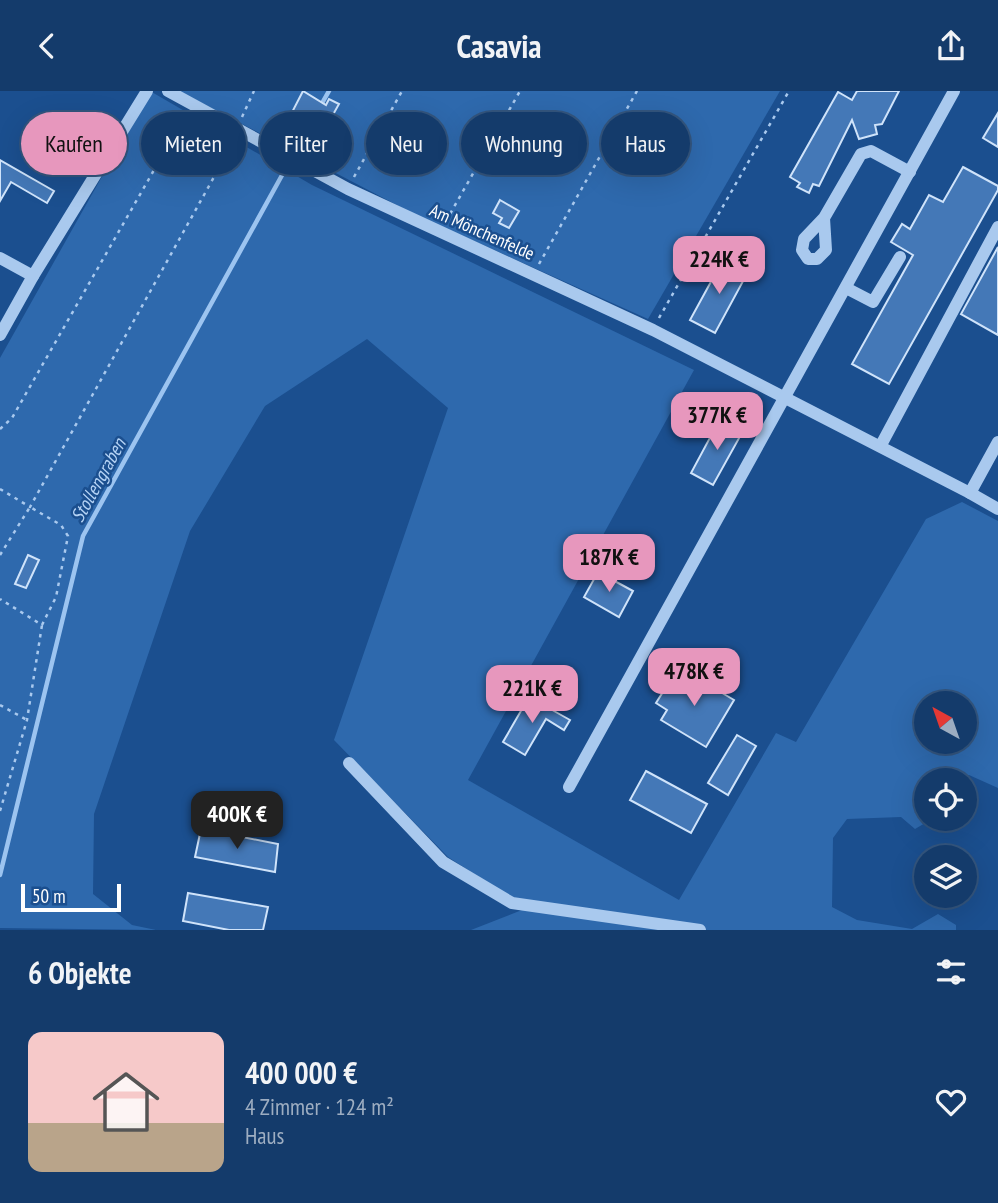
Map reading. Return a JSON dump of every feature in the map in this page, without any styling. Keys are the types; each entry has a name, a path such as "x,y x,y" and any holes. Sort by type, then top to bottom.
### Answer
{"street":[{"path":"0,335 33,276 147,91"},
{"name":"Am Mönchenfelde","path":"168,91 210,112"},
{"path":"569,787 954,91"},
{"name":"Am Mönchenfelde","path":"246,132 348,189 653,330 881,445 998,509"},
{"path":"824,218 861,154 871,151 910,172"},
{"path":"881,445 998,227"},
{"path":"0,257 33,276"},
{"path":"846,288 873,302 900,257"},
{"path":"970,493 998,442"},
{"path":"349,763 443,862 512,903 700,930"}],"path":[{"path":"245,112 254,91"},
{"path":"348,189 402,91"},
{"path":"439,233 520,91"},
{"path":"534,273 637,91"},
{"path":"653,330 789,91"},
{"path":"0,429 12,418 193,103"},
{"path":"0,555 30,507 215,175"},
{"path":"0,489 61,525 68,536 56,597 43,625 27,720 0,810"},
{"path":"0,599 43,625"},
{"path":"0,705 27,720"}],"shaded area":[{"path":"150,91 186,112 141,112 141,175 246,175 246,147 260,155 260,175 295,175 694,370 468,780 679,900 776,733 796,742 926,519 962,502 998,521 998,788 977,779 977,768 914,768 914,828 901,817 847,819 833,838 832,907 857,920 912,929 938,914 956,925 956,930 471,930 527,908 448,857 334,740 448,408 367,339 265,406 190,531 94,814 93,894 132,925 156,930 0,928 0,358 103,175 127,175 127,132"},
{"path":"179,91 780,91 648,319 414,214 339,175 352,175 352,112 260,112 260,133 246,126 246,112 219,112"}],"building":[{"path":"303,91 326,105 329,99 339,104 335,112 292,112"},
{"path":"857,91 899,91 882,124 875,125 877,134 859,139 852,120 819,186 813,184 809,193 797,187 800,183 790,177 838,92 852,100"},
{"path":"998,113 998,147 983,138"},
{"path":"0,160 21,172 21,175 26,175 54,191 47,203 11,182 0,201"},
{"path":"963,167 998,186 998,190 889,384 852,364 913,255 891,242 902,224 910,229 929,195 943,202"},
{"path":"500,200 519,211 509,228 499,223 502,218 493,213"},
{"path":"998,247 998,335 961,314"},
{"path":"724,258 748,272 715,333 690,320"},
{"path":"720,419 743,431 713,485 691,473"},
{"path":"28,555 39,560 26,588 15,584"},
{"path":"598,572 633,591 619,617 584,597"},
{"path":"690,674 734,700 706,747 661,720 667,710 656,703 673,676 685,683"},
{"path":"529,697 570,720 564,730 546,719 525,755 503,742"},
{"path":"737,735 756,746 728,795 708,783"},
{"path":"646,771 707,804 691,833 630,800"},
{"path":"201,829 278,844 275,872 195,857"},
{"path":"188,893 268,907 263,930 229,930 183,921"}],"waterway":[{"name":"Stollengraben","path":"321,105 329,91"},
{"name":"Stollengraben","path":"0,875 83,536 282,175"}]}
